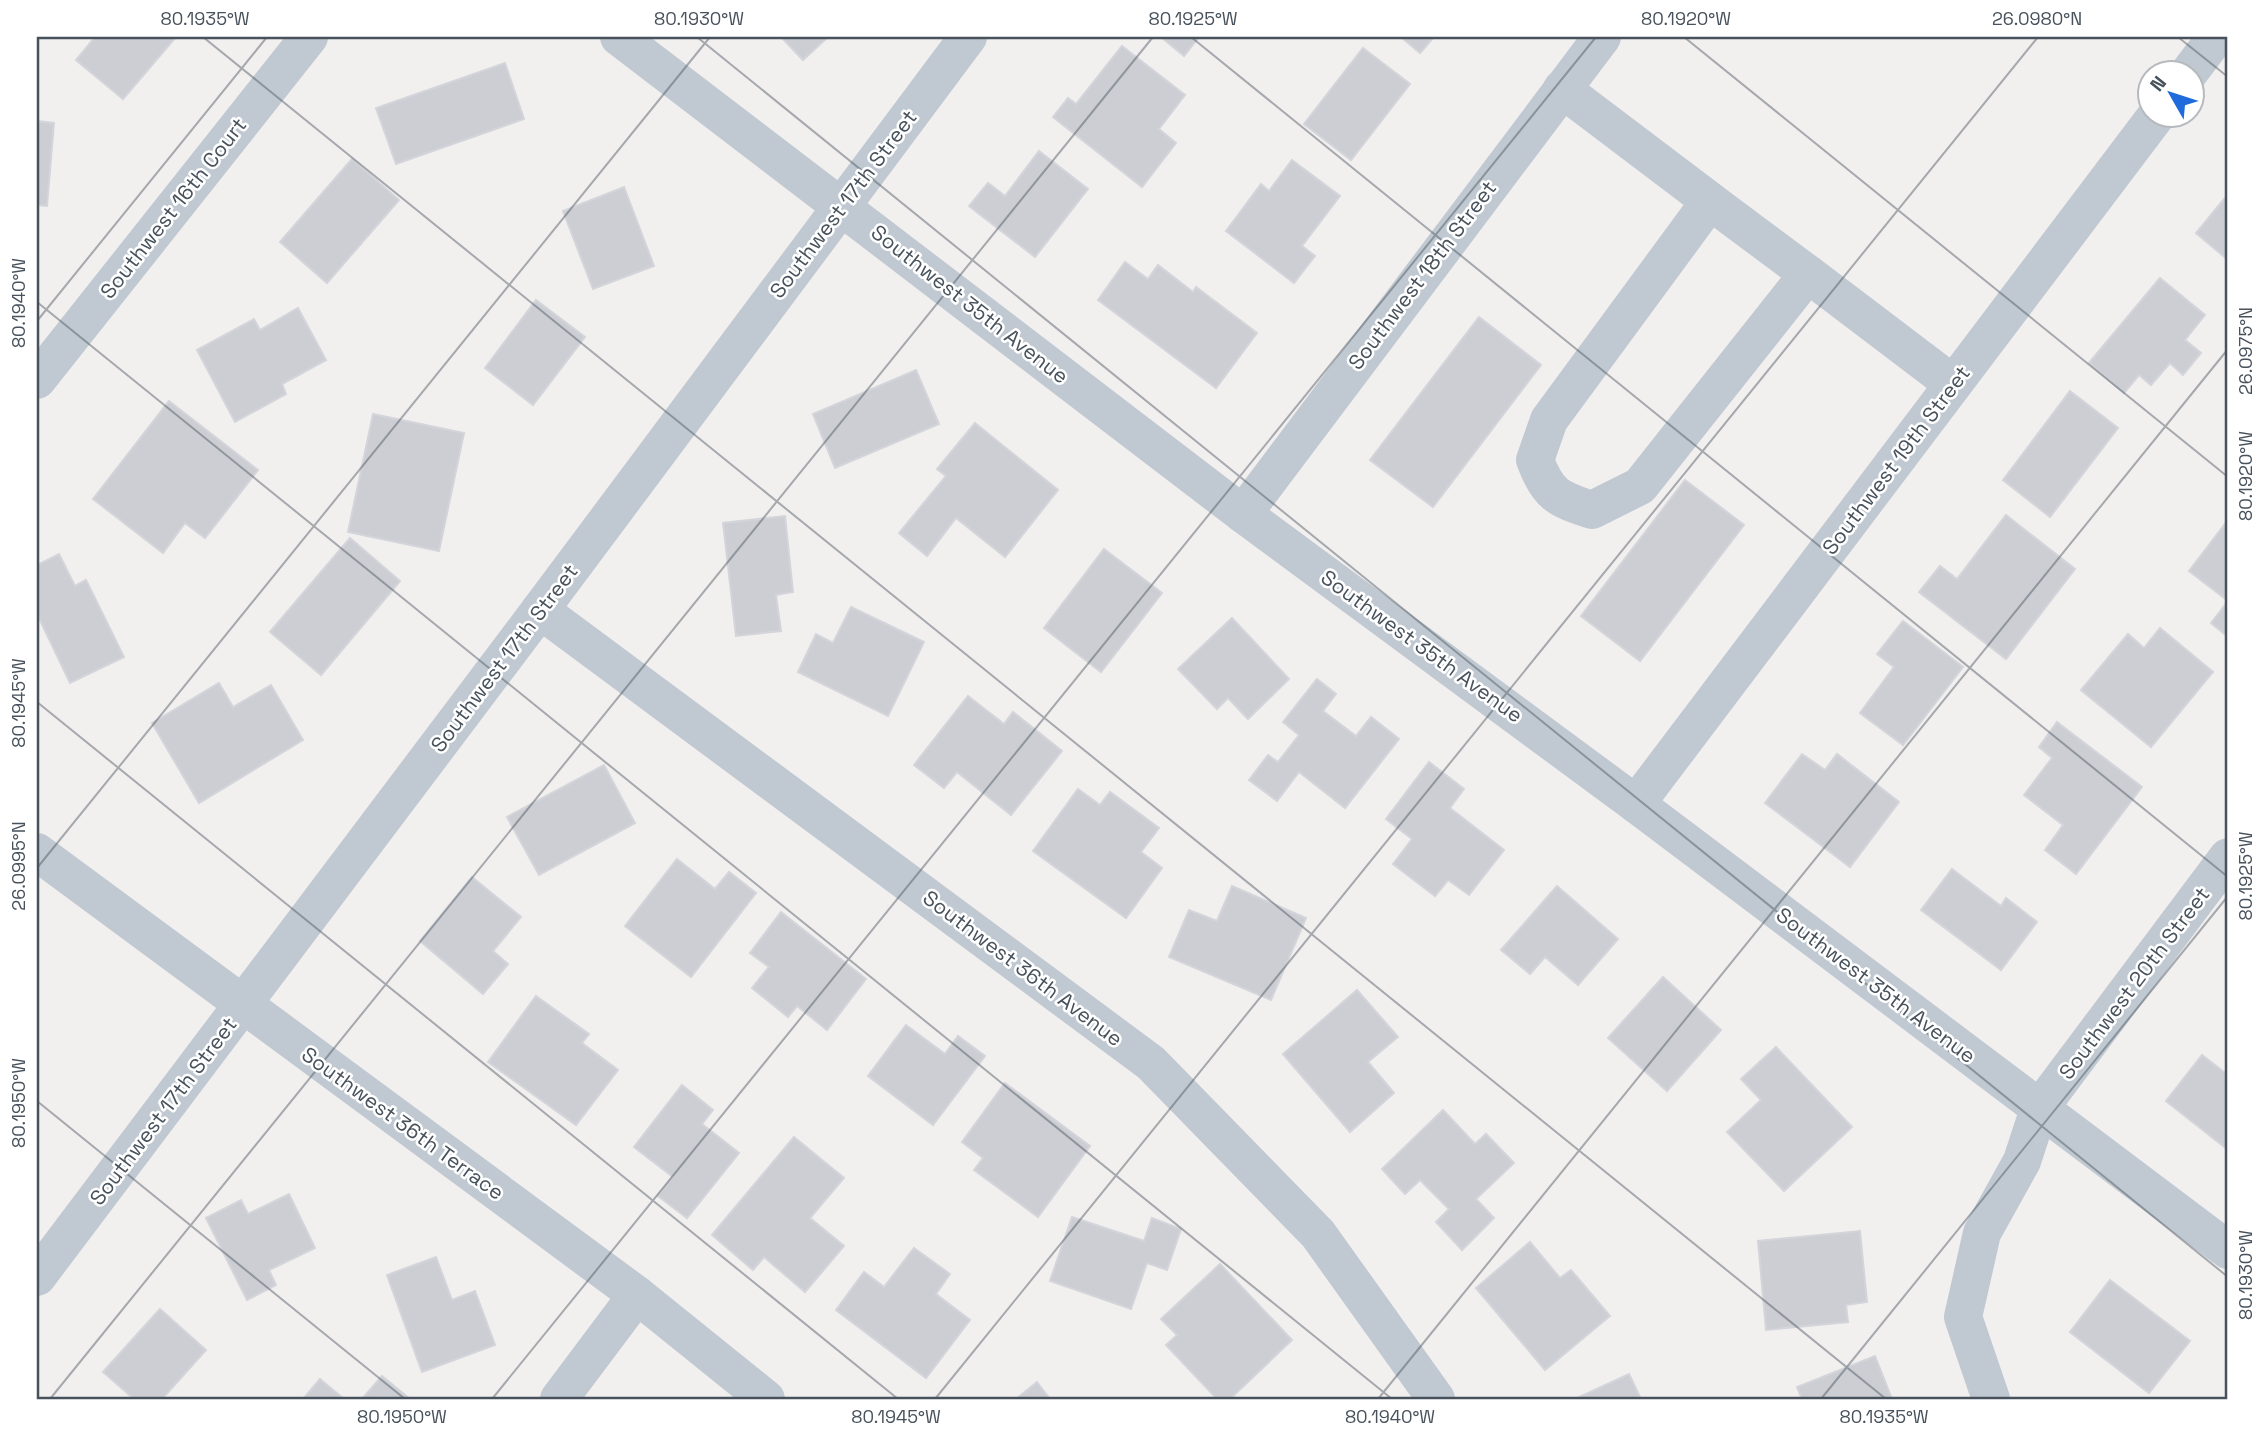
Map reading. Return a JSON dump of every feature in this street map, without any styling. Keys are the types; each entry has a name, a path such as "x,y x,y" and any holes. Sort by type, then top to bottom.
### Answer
{"street":[{"name":"Southwest 16th Court","path":"37,380 309,37"},
{"name":"Southwest 35th Avenue","path":"619,37 1243,514 1636,804 2228,1250"},
{"name":"Southwest 17th Street","path":"37,1277 968,37"},
{"name":"Southwest 18th Street","path":"1243,514 1602,37"},
{"path":"2199,60 2216,37"},
{"path":"1562,89 1953,384"},
{"name":"Southwest 19th Street","path":"1636,804 2145,130"},
{"path":"1710,201 1549,420 1535,460 1544,484 1565,501 1592,510 1640,486 1808,274"},
{"name":"Southwest 36th Avenue","path":"540,610 1151,1063 1318,1234 1436,1399"},
{"name":"Southwest 36th Terrace","path":"37,852 637,1295 766,1399"},
{"name":"Southwest 20th Street","path":"1991,1399 1963,1317 1982,1233 2022,1161 2039,1109 2228,857"},
{"path":"559,1399 637,1295"}],"building":[{"path":"95,37 176,37 123,99 76,60"},
{"path":"781,37 828,37 803,60"},
{"path":"1161,37 1199,37 1184,56"},
{"path":"1401,37 1434,37 1420,53"},
{"path":"1122,46 1185,95 1159,129 1176,143 1142,187 1053,117 1068,98 1076,104"},
{"path":"1363,48 1410,84 1351,160 1304,124"},
{"path":"505,63 524,119 396,164 376,108"},
{"path":"37,121 54,123 47,206 37,205"},
{"path":"1039,151 1088,189 1035,257 969,206 988,183 1005,196"},
{"path":"352,159 399,200 327,283 280,242"},
{"path":"1292,160 1340,196 1302,246 1315,256 1294,283 1226,231 1261,184 1269,191"},
{"path":"624,187 654,266 593,289 563,211"},
{"path":"2228,194 2228,260 2196,233"},
{"path":"1125,262 1148,279 1158,265 1193,292 1196,287 1257,333 1216,388 1098,300"},
{"path":"2160,278 2205,315 2185,340 2201,353 2183,375 2170,363 2151,385 2139,375 2124,393 2089,363"},
{"path":"536,300 585,337 533,405 485,368"},
{"path":"298,308 326,360 282,384 286,394 235,422 197,350 254,319 260,330"},
{"path":"1479,317 1541,365 1433,507 1370,460"},
{"path":"916,370 939,424 835,468 813,414"},
{"path":"2070,391 2118,428 2050,517 2003,480"},
{"path":"169,401 258,470 205,538 185,523 163,553 93,499"},
{"path":"373,414 464,433 439,551 348,532"},
{"path":"975,423 1058,490 1005,557 956,518 927,556 899,533 946,476 937,469"},
{"path":"1685,480 1744,525 1640,661 1581,616"},
{"path":"2006,515 2075,569 2006,659 1919,592 1940,566 1957,579"},
{"path":"785,516 793,592 776,595 781,631 736,636 723,523"},
{"path":"2228,520 2228,601 2189,571"},
{"path":"350,538 400,581 321,675 270,632"},
{"path":"1104,549 1162,593 1101,672 1044,628"},
{"path":"59,554 75,586 86,580 124,657 70,683 37,614 37,565"},
{"path":"2228,601 2228,637 2211,623"},
{"path":"851,607 924,642 888,716 798,672 816,634 833,643"},
{"path":"1232,618 1289,679 1248,719 1228,698 1217,709 1178,669"},
{"path":"1903,621 1963,667 1903,745 1860,713 1894,667 1877,654"},
{"path":"2160,628 2213,672 2151,747 2081,690 2128,634 2144,648"},
{"path":"1317,679 1336,694 1323,711 1356,736 1371,717 1399,739 1345,808 1299,772 1277,801 1249,780 1268,755 1278,762 1299,735 1283,722"},
{"path":"219,683 233,707 271,685 303,740 199,803 152,723"},
{"path":"968,696 1004,724 1013,712 1062,751 1011,815 957,772 944,788 914,765"},
{"path":"2057,722 2142,787 2076,874 2045,850 2063,825 2024,795 2052,758 2039,747"},
{"path":"1802,754 1825,770 1837,754 1899,802 1850,867 1765,803"},
{"path":"1429,762 1464,789 1450,808 1504,850 1469,895 1448,880 1435,896 1393,864 1412,839 1386,819"},
{"path":"604,765 635,823 539,875 507,817"},
{"path":"1078,789 1100,805 1110,792 1159,828 1141,852 1162,868 1126,918 1033,851"},
{"path":"677,859 715,889 729,872 756,893 691,977 625,926"},
{"path":"1952,869 2001,906 2006,898 2037,922 2001,970 1921,910"},
{"path":"472,877 521,917 493,951 508,964 483,994 420,941"},
{"path":"1232,886 1306,918 1271,1000 1169,957 1189,910 1217,921"},
{"path":"1557,886 1618,939 1578,985 1545,957 1530,974 1501,950"},
{"path":"781,912 866,979 827,1030 797,1006 788,1017 752,988 769,967 750,953"},
{"path":"1663,977 1721,1030 1667,1091 1608,1038"},
{"path":"1357,990 1398,1037 1368,1062 1394,1093 1350,1132 1283,1054"},
{"path":"536,996 589,1034 582,1043 618,1070 576,1125 488,1062"},
{"path":"906,1025 945,1054 958,1036 985,1056 933,1125 868,1076"},
{"path":"1776,1047 1852,1127 1784,1191 1727,1132 1761,1100 1741,1079"},
{"path":"2202,1055 2228,1075 2228,1150 2166,1101"},
{"path":"1005,1083 1090,1146 1038,1217 974,1170 983,1158 962,1142"},
{"path":"682,1085 713,1110 702,1124 739,1153 687,1218 658,1196 673,1177 634,1147"},
{"path":"1443,1110 1475,1144 1486,1134 1514,1163 1476,1199 1494,1218 1462,1250 1436,1222 1449,1209 1420,1180 1405,1194 1382,1169"},
{"path":"794,1137 844,1178 810,1218 844,1246 805,1292 764,1257 753,1270 712,1235"},
{"path":"289,1194 315,1248 269,1270 276,1285 247,1300 206,1218 241,1200 248,1214"},
{"path":"1072,1217 1144,1241 1152,1218 1181,1229 1167,1270 1147,1263 1131,1309 1050,1281"},
{"path":"1860,1231 1867,1302 1846,1305 1848,1322 1766,1330 1758,1241"},
{"path":"1530,1242 1560,1278 1571,1270 1610,1316 1545,1370 1476,1288"},
{"path":"914,1248 950,1274 936,1294 970,1320 926,1378 836,1310 864,1272 884,1287"},
{"path":"436,1257 452,1300 475,1291 495,1345 422,1372 387,1275"},
{"path":"1220,1264 1292,1340 1230,1399 1217,1399 1166,1345 1177,1335 1161,1319"},
{"path":"2110,1280 2190,1341 2149,1393 2070,1332"},
{"path":"160,1309 206,1350 162,1399 134,1399 103,1372"},
{"path":"1875,1356 1892,1399 1802,1399 1797,1387"},
{"path":"1629,1374 1641,1399 1575,1399"},
{"path":"382,1376 410,1399 362,1399"},
{"path":"320,1379 344,1399 303,1399"},
{"path":"1037,1382 1050,1399 1016,1399"}]}
